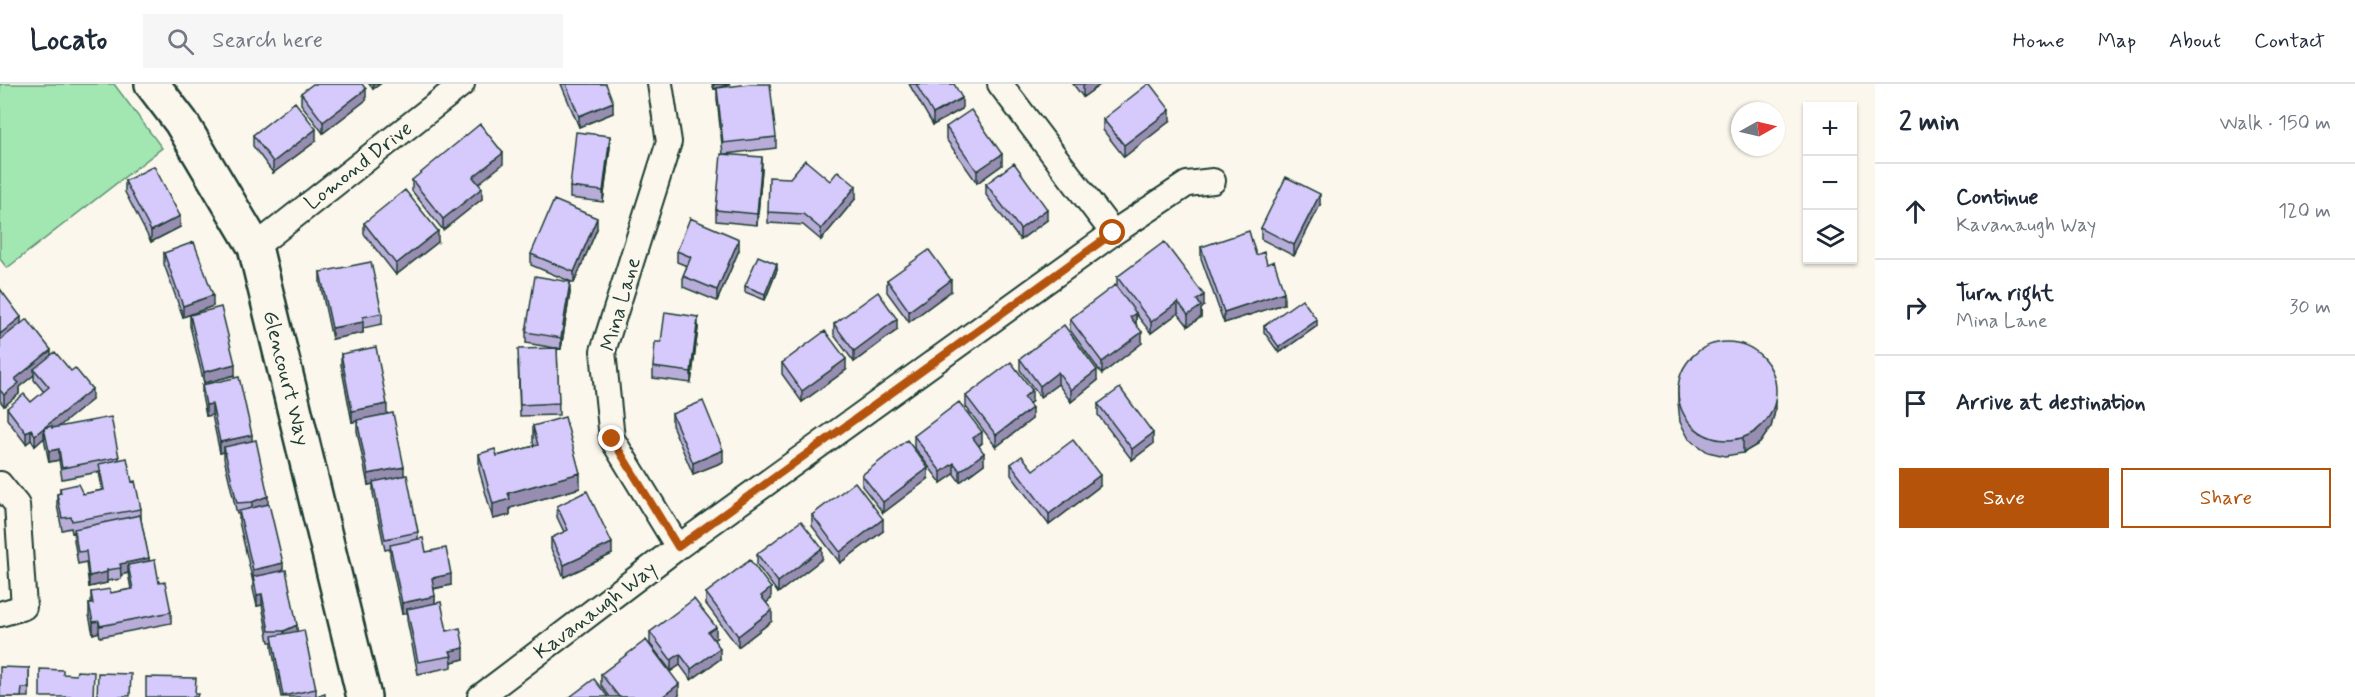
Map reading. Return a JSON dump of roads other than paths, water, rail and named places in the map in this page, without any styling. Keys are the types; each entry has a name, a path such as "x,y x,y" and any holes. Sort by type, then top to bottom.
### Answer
{"street":[{"name":"Glencourt Way","path":"152,84 181,122 255,246 364,697"},
{"name":"Lomond Drive","path":"255,246 462,84"},
{"name":"Mina Lane","path":"660,84 669,142 603,351 612,439 678,547"},
{"path":"1000,84 1113,233"},
{"name":"Kavanaugh Way","path":"480,697 678,547 1113,233 1187,184 1213,181"},
{"path":"0,484 17,505 24,607 0,614"}]}
